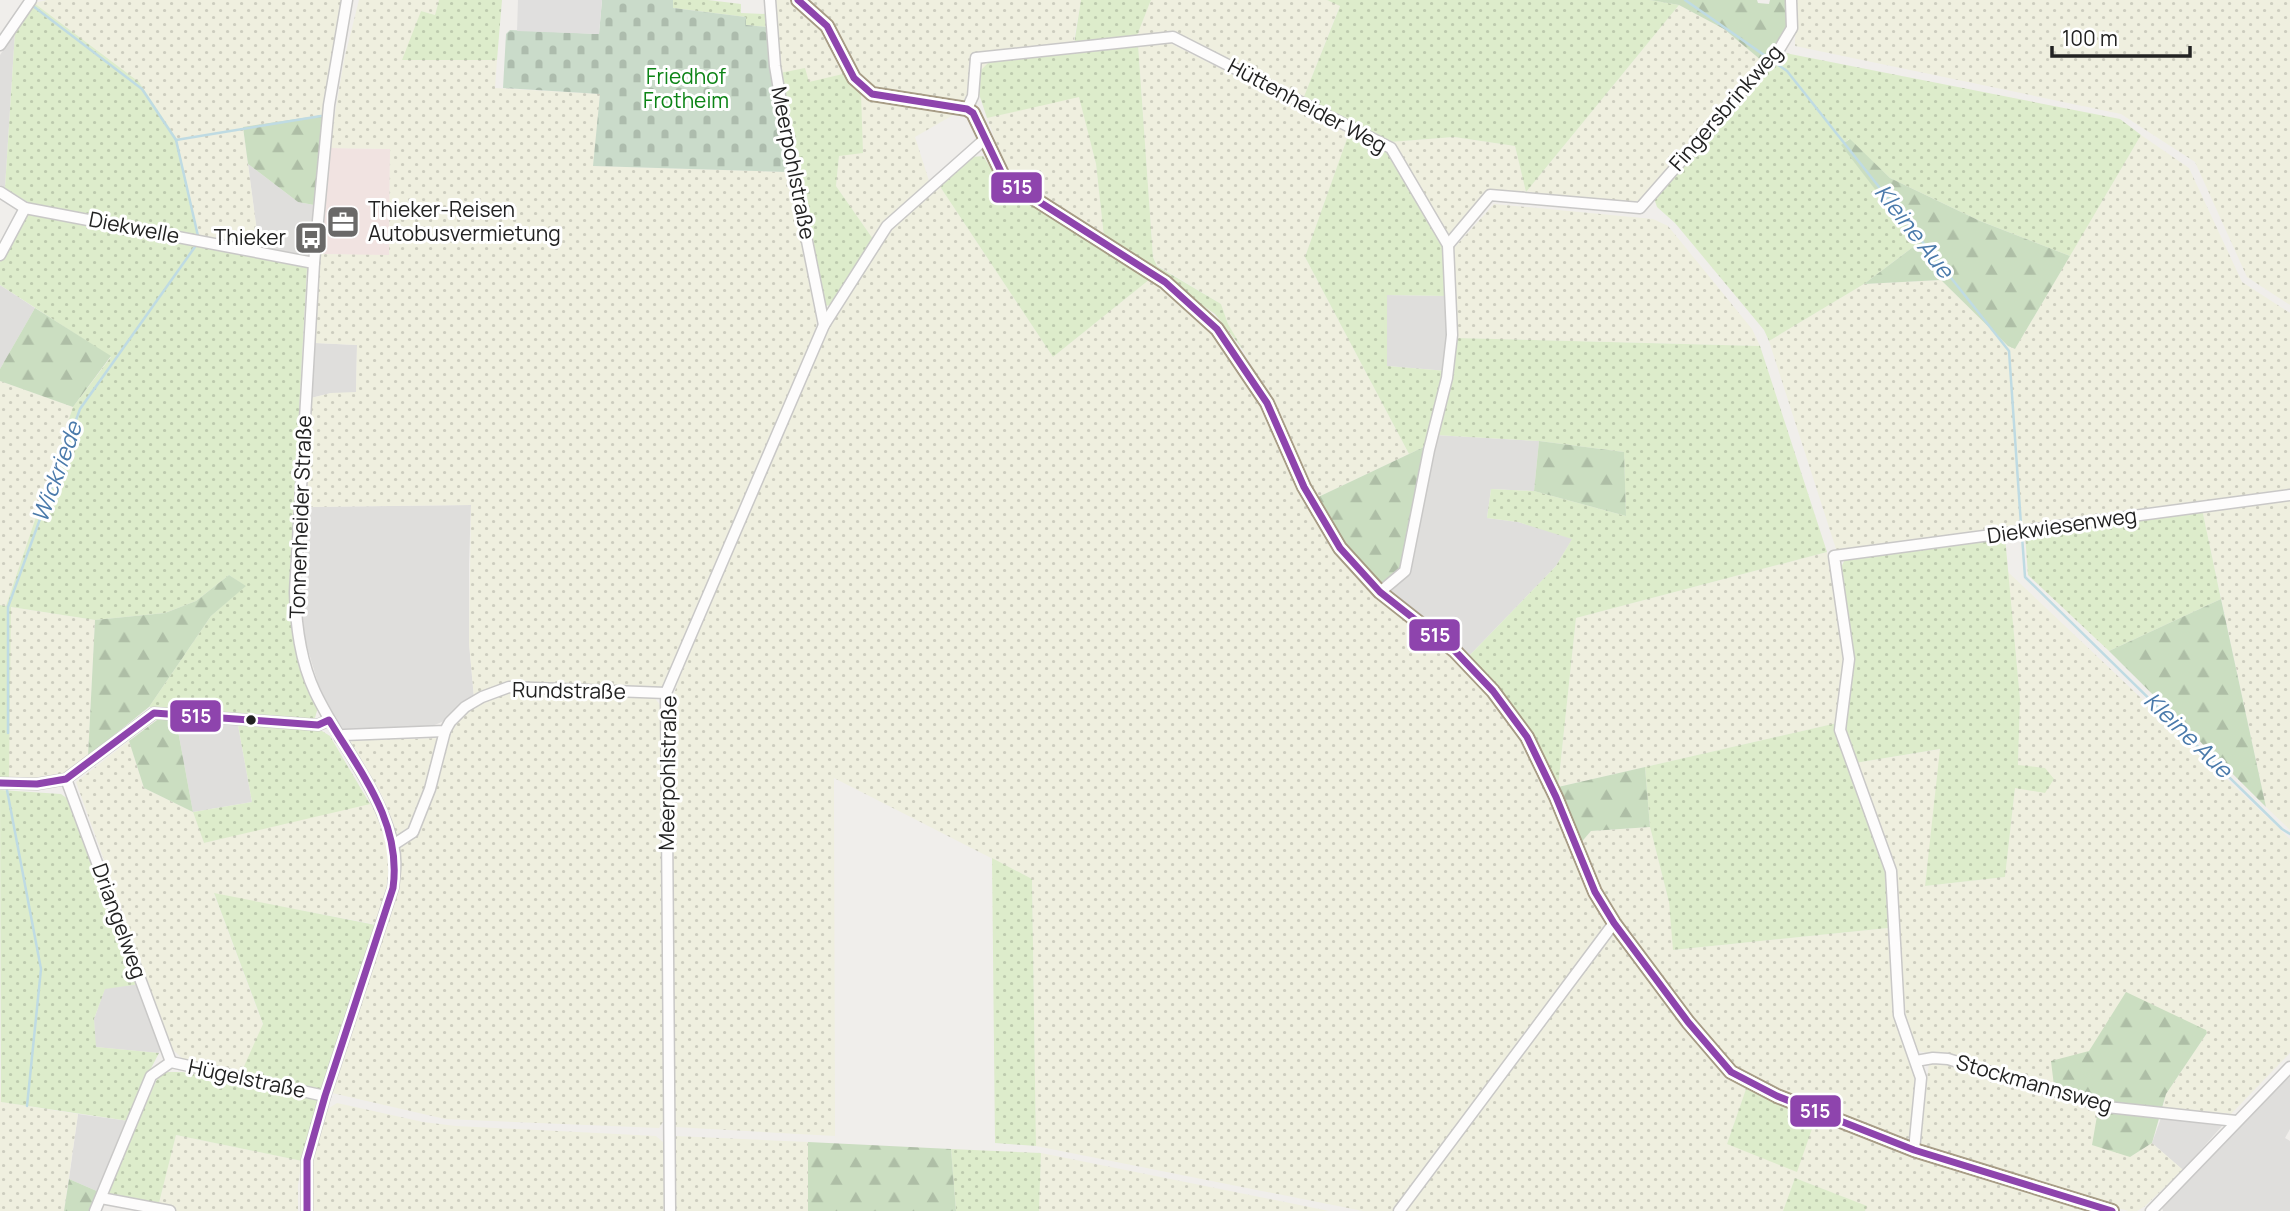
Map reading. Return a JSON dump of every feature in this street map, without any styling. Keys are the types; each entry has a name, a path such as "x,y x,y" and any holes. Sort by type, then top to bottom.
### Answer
{"main road":[{"path":"798,0 827,26 854,78 872,94 967,109 973,113 1005,180 1166,282 1217,329 1267,403 1304,487 1340,548 1380,592 1455,651 1493,691 1527,737 1556,797 1595,892 1614,923 1688,1023 1731,1072 1777,1096 1914,1150 2112,1211"}],"street":[{"path":"0,45 31,0"},
{"name":"Tonnenheider Straße","path":"307,1211 307,1160 393,888 395,865 394,845 378,803 314,690 298,632 295,592 314,262 329,105 347,0"},
{"name":"Meerpohlstraße","path":"770,0 775,66 824,325"},
{"name":"Fingersbrinkweg","path":"1448,245 1490,195 1640,208 1780,48 1792,28 1791,0"},
{"name":"Hüttenheider Weg","path":"967,109 973,96 976,58 1173,37 1391,148 1448,245 1452,335 1447,378 1429,450 1405,571 1380,592"},
{"name":"Meerpohlstraße","path":"670,1211 666,693 824,325 887,226 985,139"},
{"name":"Diekwelle","path":"0,192 25,208 314,262"},
{"path":"0,255 25,208"},
{"name":"Diekwiesenweg","path":"1916,1061 1899,1015 1891,871 1840,730 1849,659 1834,556 2290,495"},
{"name":"Rundstraße","path":"394,845 414,832 450,722 465,707 482,696 509,687 666,693"},
{"path":"0,783 37,784 66,779 154,713 318,725 329,720"},
{"path":"340,738 445,731"},
{"name":"Driangelweg","path":"66,779 172,1062"},
{"path":"1399,1211 1614,923"},
{"name":"Stockmannsweg","path":"1916,1061 1948,1059 2107,1107 2236,1121"},
{"path":"1914,1150 1921,1078 1916,1061"},
{"name":"Hügelstraße","path":"95,1211 151,1076 172,1062 326,1096"},
{"path":"2151,1211 2290,1067"},
{"path":"101,1198 170,1211"}],"shaded area":[{"path":"518,0 602,0 599,34 517,31"},
{"path":"15,32 5,188 0,185 0,55"},
{"path":"329,148 390,149 389,256 320,254"},
{"path":"248,164 298,202 314,205 311,259 259,247"},
{"path":"0,285 35,308 0,369"},
{"path":"1387,295 1448,296 1447,371 1387,366"},
{"path":"315,343 357,345 356,393 331,393 311,398"},
{"path":"1435,435 1539,441 1534,491 1491,489 1487,518 1518,522 1573,538 1556,566 1468,657 1386,591"},
{"path":"471,505 469,643 474,698 449,719 425,729 340,730 323,700 305,640 303,621 307,507"},
{"path":"176,720 238,725 252,802 193,812"},
{"path":"140,984 162,1045 159,1053 95,1047 94,1019 105,988"},
{"path":"2290,1073 2290,1129 2285,1138 2290,1141 2290,1211 2163,1211 2162,1208"},
{"path":"78,1114 129,1121 99,1192 69,1179"},
{"path":"2161,1118 2222,1126 2183,1170 2152,1143"}],"green space":[{"path":"47,0 342,0 323,115 243,127 259,247 198,236 177,139 139,82 34,3"},
{"path":"359,0 439,0 435,15 421,11 403,60 497,60 495,88 600,94 594,166 787,172 818,314 815,334 669,682 660,689 505,685 474,698 469,643 471,505 307,507 311,398 331,393 356,392 357,345 315,343 320,254 389,255 390,149 329,148 344,60"},
{"path":"439,0 502,0 497,60 402,60 421,11 435,15"},
{"name":"Friedhof Frotheim","path":"602,0 673,0 673,8 746,17 746,25 766,27 787,172 593,166 600,94 503,88 506,34 510,30 599,34"},
{"path":"673,0 741,4 741,13 766,14 766,27 745,25 746,17 673,8"},
{"path":"776,0 1081,0 1072,51 978,91 960,111 915,137 930,184 873,239 836,186 839,156 861,93 849,84 809,82 780,73"},
{"path":"1081,0 1151,0 1136,38 1074,44"},
{"path":"1151,0 1327,0 1340,5 1303,99 1175,34 1136,38"},
{"path":"1327,0 1650,0 1679,5 1526,192 1515,146 1454,137 1390,142 1303,99 1340,6"},
{"path":"1650,0 1757,0 1758,3 1769,4 1770,0 1787,0 1788,27 1762,61 1724,29 1679,5"},
{"path":"1795,0 2290,0 2290,305 2247,277 2195,162 2121,114 1795,46"},
{"path":"34,3 139,82 177,139 198,236 29,203 5,188 15,32"},
{"path":"1679,5 1724,29 1762,61 1642,199 1628,204 1526,192"},
{"path":"1170,43 1349,133 1305,257 1409,454 1314,499 1274,405 1228,324 1221,304 1157,265 1153,256 1138,44"},
{"path":"1138,44 1153,257 1157,266 1221,304 1228,324 1244,351 1215,314 1104,237 1096,164 1079,97 987,118 978,91 979,72 991,60"},
{"path":"1780,52 2120,119 2141,135 2070,256 1980,221 1890,178 1849,139 1842,145 1917,244 1864,284 1769,341 1764,330 1675,223 1657,207 1654,198"},
{"path":"805,68 809,82 843,74 861,93 863,153 839,156 836,186 873,239 832,305 825,306 780,73"},
{"path":"1079,96 1096,164 1104,237 1056,203 1009,177 987,118"},
{"path":"323,115 314,205 298,202 248,164 243,127"},
{"path":"1349,133 1388,150 1442,246 1448,296 1387,295 1387,366 1447,371 1428,445 1409,454 1305,257"},
{"path":"2141,135 2189,168 2242,282 2290,313 2290,489 1841,551 1836,549 1769,341 1864,284 1941,280 2008,346 2015,349"},
{"path":"1454,137 1515,146 1526,192 1490,192 1449,242 1390,142"},
{"path":"1850,139 1890,178 1980,221 2070,256 2015,349 2008,346 1941,280 1864,284 1917,244 1841,145"},
{"path":"983,156 1001,184 1150,279 1053,357 939,185 972,157"},
{"path":"939,185 1053,357 1150,279 1210,328 1262,404 1298,487 1338,555 1373,595 1452,655 1489,694 1520,736 1610,925 1396,1211 1363,1211 1036,1146 1032,879 834,778 835,1136 675,1127 671,1124 669,726 672,701 678,681 829,325 889,228"},
{"path":"1494,204 1653,219 1668,226 1752,329 1760,346 1456,338 1454,248"},
{"path":"28,210 307,268 289,591 296,651 318,707 315,718 306,721 149,707 211,616 245,586 229,575 196,601 165,613 95,620 11,607 9,780 0,780 0,605 6,606 73,407 111,357 0,285 0,262"},
{"path":"35,308 111,356 73,407 0,381 0,369"},
{"path":"1456,338 1760,346 1827,552 1576,618 1558,787 1468,657 1556,566 1572,539 1518,522 1487,518 1491,489 1534,491 1626,516 1624,452 1539,441 1435,435"},
{"path":"0,381 73,407 6,606 0,605"},
{"path":"1539,441 1624,452 1626,516 1534,491"},
{"path":"1428,445 1403,570 1380,589 1341,547 1314,499"},
{"path":"2290,497 2290,830 2266,807 2202,509"},
{"path":"2202,509 2221,599 2109,651 2028,575 2025,534"},
{"path":"2005,537 2020,699 2018,765 2045,768 2054,779 2045,793 2015,788 2005,877 1925,886 1940,749 1855,763 1845,728 1853,661 1839,572 1845,559"},
{"path":"1827,552 1845,658 1837,723 1558,787 1576,618"},
{"path":"2008,572 2290,839 2290,1053 2231,1114 2163,1107 2166,1094 2207,1033 2089,1051 2054,1086 1986,1066 1918,1051 1908,1032 1894,869 1855,763 1941,749 1925,886 2005,877 2015,788 2045,768 2018,766 2020,699"},
{"path":"229,575 246,586 211,616 149,707 88,756 95,620 165,613 196,601"},
{"path":"2221,599 2266,807 2109,651"},
{"path":"10,607 95,620 88,756 64,775 36,780 9,780"},
{"path":"512,692 654,697 663,709 665,1119 659,1128 445,1119 332,1093 385,926 214,894 263,1025 241,1073 184,1060 172,1049 76,782 129,741 144,788 193,812 204,843 384,799 350,743 354,740 447,738 461,716 480,703"},
{"path":"157,720 176,720 193,812 144,788 129,741"},
{"path":"1837,723 1885,872 1888,928 1673,950 1669,902 1650,827 1645,767"},
{"path":"238,725 322,731 330,736 370,804 204,843 193,812 252,802"},
{"path":"1645,767 1650,827 1591,831 1579,845 1558,787"},
{"path":"0,790 61,794 68,799 140,984 105,989 94,1019 96,1047 159,1053 129,1121 1,1102"},
{"path":"1650,827 1669,902 1674,950 1888,928 1893,1015 1917,1081 1910,1137 1904,1141 1781,1091 1735,1068 1690,1020 1598,891 1579,845 1591,831"},
{"path":"992,858 1032,879 1036,1146 995,1143"},
{"path":"214,893 376,925 323,1090 241,1073 263,1024"},
{"path":"1616,933 1694,1041 1715,1064 1746,1089 1727,1144 1813,1116 1911,1156 2094,1211 1865,1211 1866,1206 1795,1178 1783,1211 1403,1211 1608,934"},
{"path":"2126,992 2206,1030 2207,1033 2166,1094 2152,1143 2130,1157 2092,1145 2098,1110 2052,1094 2054,1086 2051,1061 2089,1051"},
{"path":"1938,1062 2008,1079 2098,1110 2130,1157 2152,1143 2183,1170 2144,1207 2137,1211 2128,1211 1922,1148 1919,1142 1929,1063"},
{"path":"167,1072 182,1072 319,1098 302,1161 176,1135 158,1207 111,1197 106,1192 158,1077"},
{"path":"0,1078 1,1102 78,1114 64,1211 0,1211"},
{"path":"1746,1089 1813,1116 1814,1123 1797,1172 1727,1144"},
{"path":"337,1103 423,1122 456,1126 656,1136 664,1143 665,1211 312,1211 310,1176 314,1156 326,1110"},
{"path":"176,1135 302,1161 298,1211 177,1211 158,1207"},
{"path":"676,1136 808,1142 808,1211 673,1211 671,1140"},
{"path":"808,1142 951,1149 956,1211 808,1211"},
{"path":"951,1149 1041,1153 1039,1211 956,1211"},
{"path":"1041,1153 1329,1211 1039,1211"},
{"path":"1795,1178 1867,1206 1865,1211 1783,1211"},
{"path":"69,1179 99,1192 91,1211 64,1211"}],"waterway":[{"name":"Kleine Aue","path":"1685,0 1787,71 2009,351 2021,525"},
{"name":"Wickriede","path":"33,6 142,89 176,140 198,236"},
{"path":"176,140 321,116"},
{"name":"Wickriede","path":"8,733 8,607 80,409 197,244"},
{"name":"Kleine Aue","path":"2022,536 2025,577 2290,834"},
{"name":"Wickriede","path":"7,790 41,969 27,1106"}],"transit line":[{"name":"515","path":"798,0 827,26 854,78 872,94 967,109 973,113 1005,180 1165,282 1217,329 1267,403 1304,487 1340,548 1380,592 1455,651 1493,691 1527,737 1556,797 1595,892 1614,923 1688,1022 1731,1072 1777,1096 1914,1150 2112,1211"},
{"name":"515","path":"0,783 37,784 66,779 154,713 318,725 329,720 366,779 385,820 394,864 393,888 325,1096 307,1160 307,1211"}],"place":[{"name":"Thieker-Reisen Autobusvermietung","path":"343,222"},
{"name":"Thieker","path":"311,238"}]}
